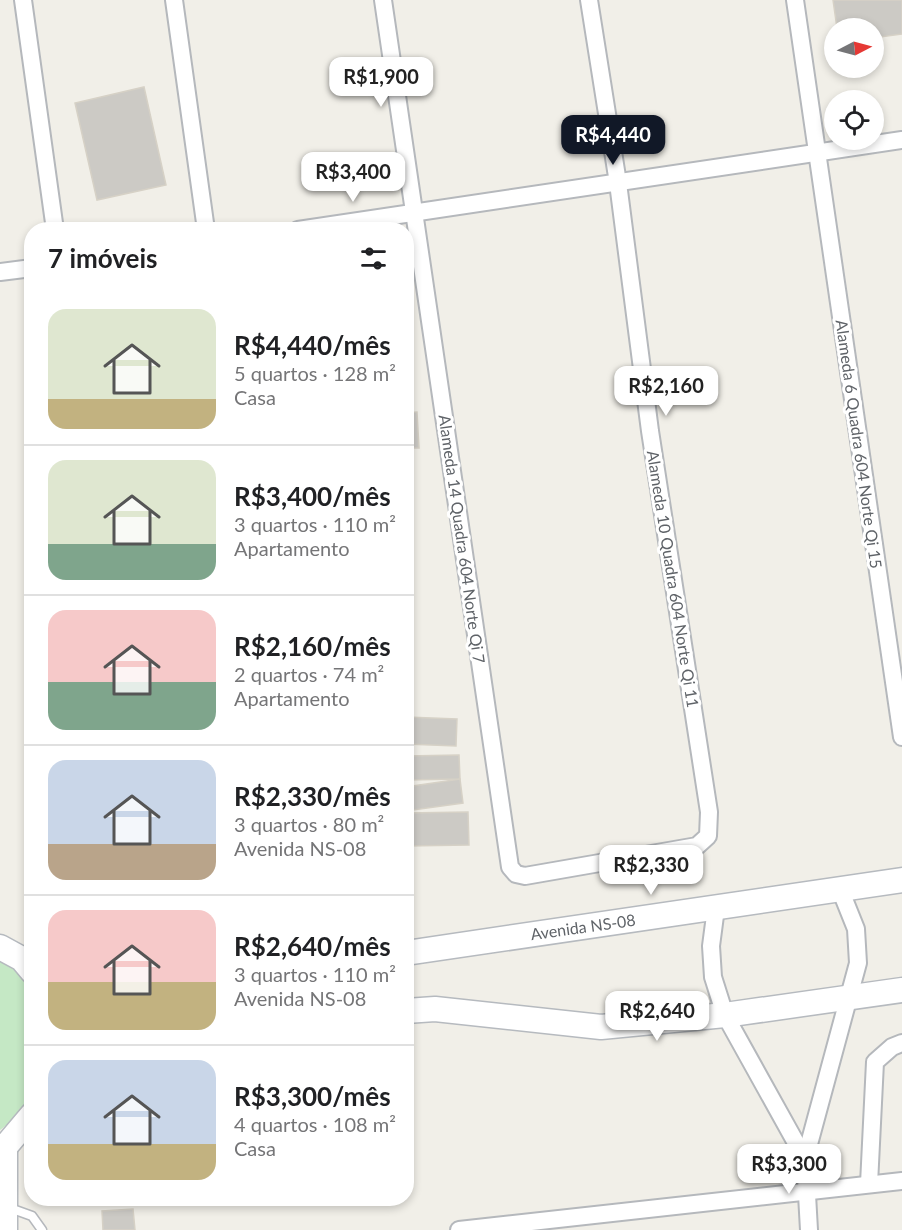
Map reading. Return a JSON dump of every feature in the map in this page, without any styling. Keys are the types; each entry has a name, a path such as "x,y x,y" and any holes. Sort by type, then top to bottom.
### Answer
{"street":[{"path":"23,0 54,222"},
{"path":"174,0 205,222"},
{"name":"Alameda 14 Quadra 604 Norte Qi 7","path":"382,0 510,867"},
{"name":"Alameda 10 Quadra 604 Norte Qi 11","path":"510,867 516,874 525,876 698,846 708,837 709,812 650,431 618,183 588,0"},
{"name":"Alameda 6 Quadra 604 Norte Qi 15","path":"795,0 902,737"},
{"path":"346,222 902,140"},
{"path":"0,272 24,269"},
{"name":"Avenida NS-08","path":"414,952 902,880"},
{"path":"809,1230 805,1159 858,963 856,928 840,889"},
{"path":"716,908 711,946 713,977 725,1015 805,1159"},
{"path":"0,947 24,962"},
{"path":"414,1010 435,1009 601,1027 725,1015 902,990"},
{"path":"869,1184 875,1062 892,1047 902,1043"},
{"path":"5,1230 2,1147 24,1124"},
{"path":"459,1230 902,1180"}],"lane":[{"path":"4,1206 32,1215 42,1230"}],"green space":[{"path":"0,959 14,967 24,978 24,1112 0,1130"}],"building":[{"path":"833,0 902,0 902,34 884,36 884,18 836,18"},
{"path":"144,87 166,185 97,200 75,103"},
{"path":"414,412 417,412 419,448 414,448"},
{"path":"414,717 457,719 456,746 414,744"},
{"path":"459,755 460,779 414,780 414,756"},
{"path":"460,779 463,803 414,810 414,786"},
{"path":"468,812 469,845 414,846 414,813"},
{"path":"133,1209 135,1230 103,1230 102,1211"}]}
